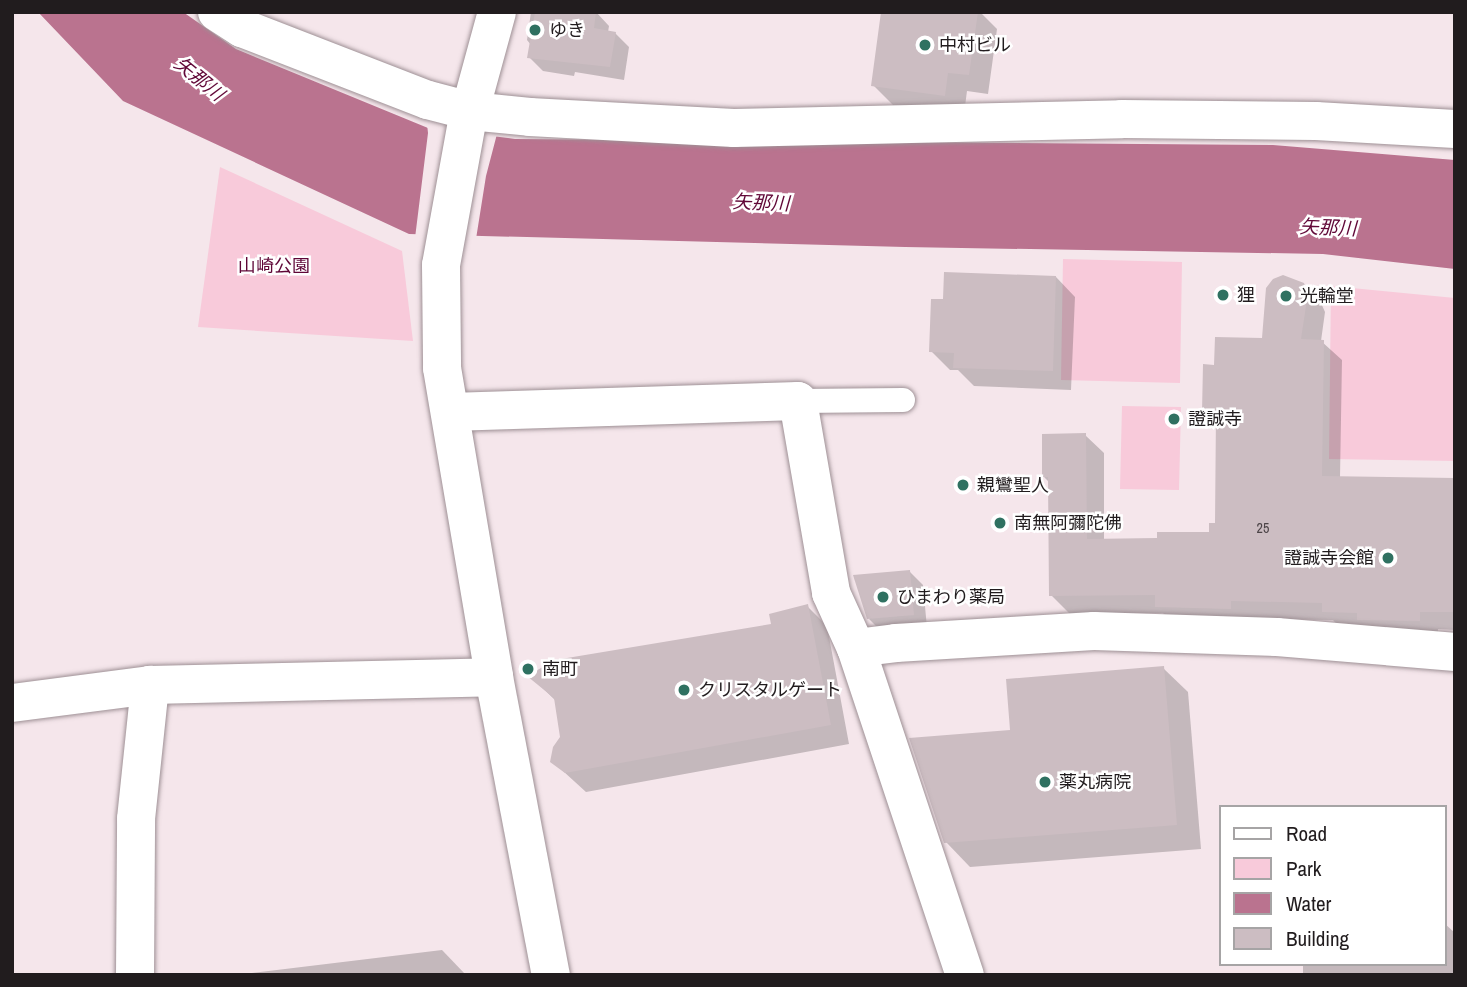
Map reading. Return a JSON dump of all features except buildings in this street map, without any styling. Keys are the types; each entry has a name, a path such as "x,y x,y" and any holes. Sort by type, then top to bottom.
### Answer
{"street":[{"path":"217,12 243,27 469,116 734,128 1122,119 1316,121 1455,129"},
{"path":"497,12 469,116 441,265 442,368 494,677 551,975"},
{"path":"450,412 798,401 831,593 856,648 965,975"},
{"path":"856,648 1094,631 1277,637 1455,652"},
{"path":"12,703 150,685 494,677"},
{"path":"135,975 136,819 150,685"}],"lane":[{"path":"798,401 903,400"}],"green space":[{"name":"山崎公園","path":"220,167 402,251 413,341 198,327"},
{"path":"1063,259 1182,262 1180,383 1061,380"},
{"path":"1331,286 1455,298 1455,461 1329,459"},
{"path":"1122,406 1181,407 1179,490 1120,489"}],"water":[{"name":"矢那川","path":"38,12 183,12 236,49 428,128 515,139 1273,145 1455,160 1455,269 1323,254 905,247 409,234 123,101"}],"pier":[{"path":"427,124 497,134 486,176 476,239 415,238"}],"place":[{"name":"ゆき","path":"535,30"},
{"name":"中村ビル","path":"925,45"},
{"name":"狸","path":"1223,295"},
{"name":"光輪堂","path":"1286,296"},
{"name":"證誠寺","path":"1174,419"},
{"name":"親鸞聖人","path":"963,485"},
{"name":"南無阿彌陀佛","path":"1000,523"},
{"name":"證誠寺会館","path":"1388,558"},
{"name":"ひまわり薬局","path":"883,597"},
{"name":"南町","path":"528,669"},
{"name":"クリスタルゲート","path":"684,690"},
{"name":"薬丸病院","path":"1045,782"}]}
